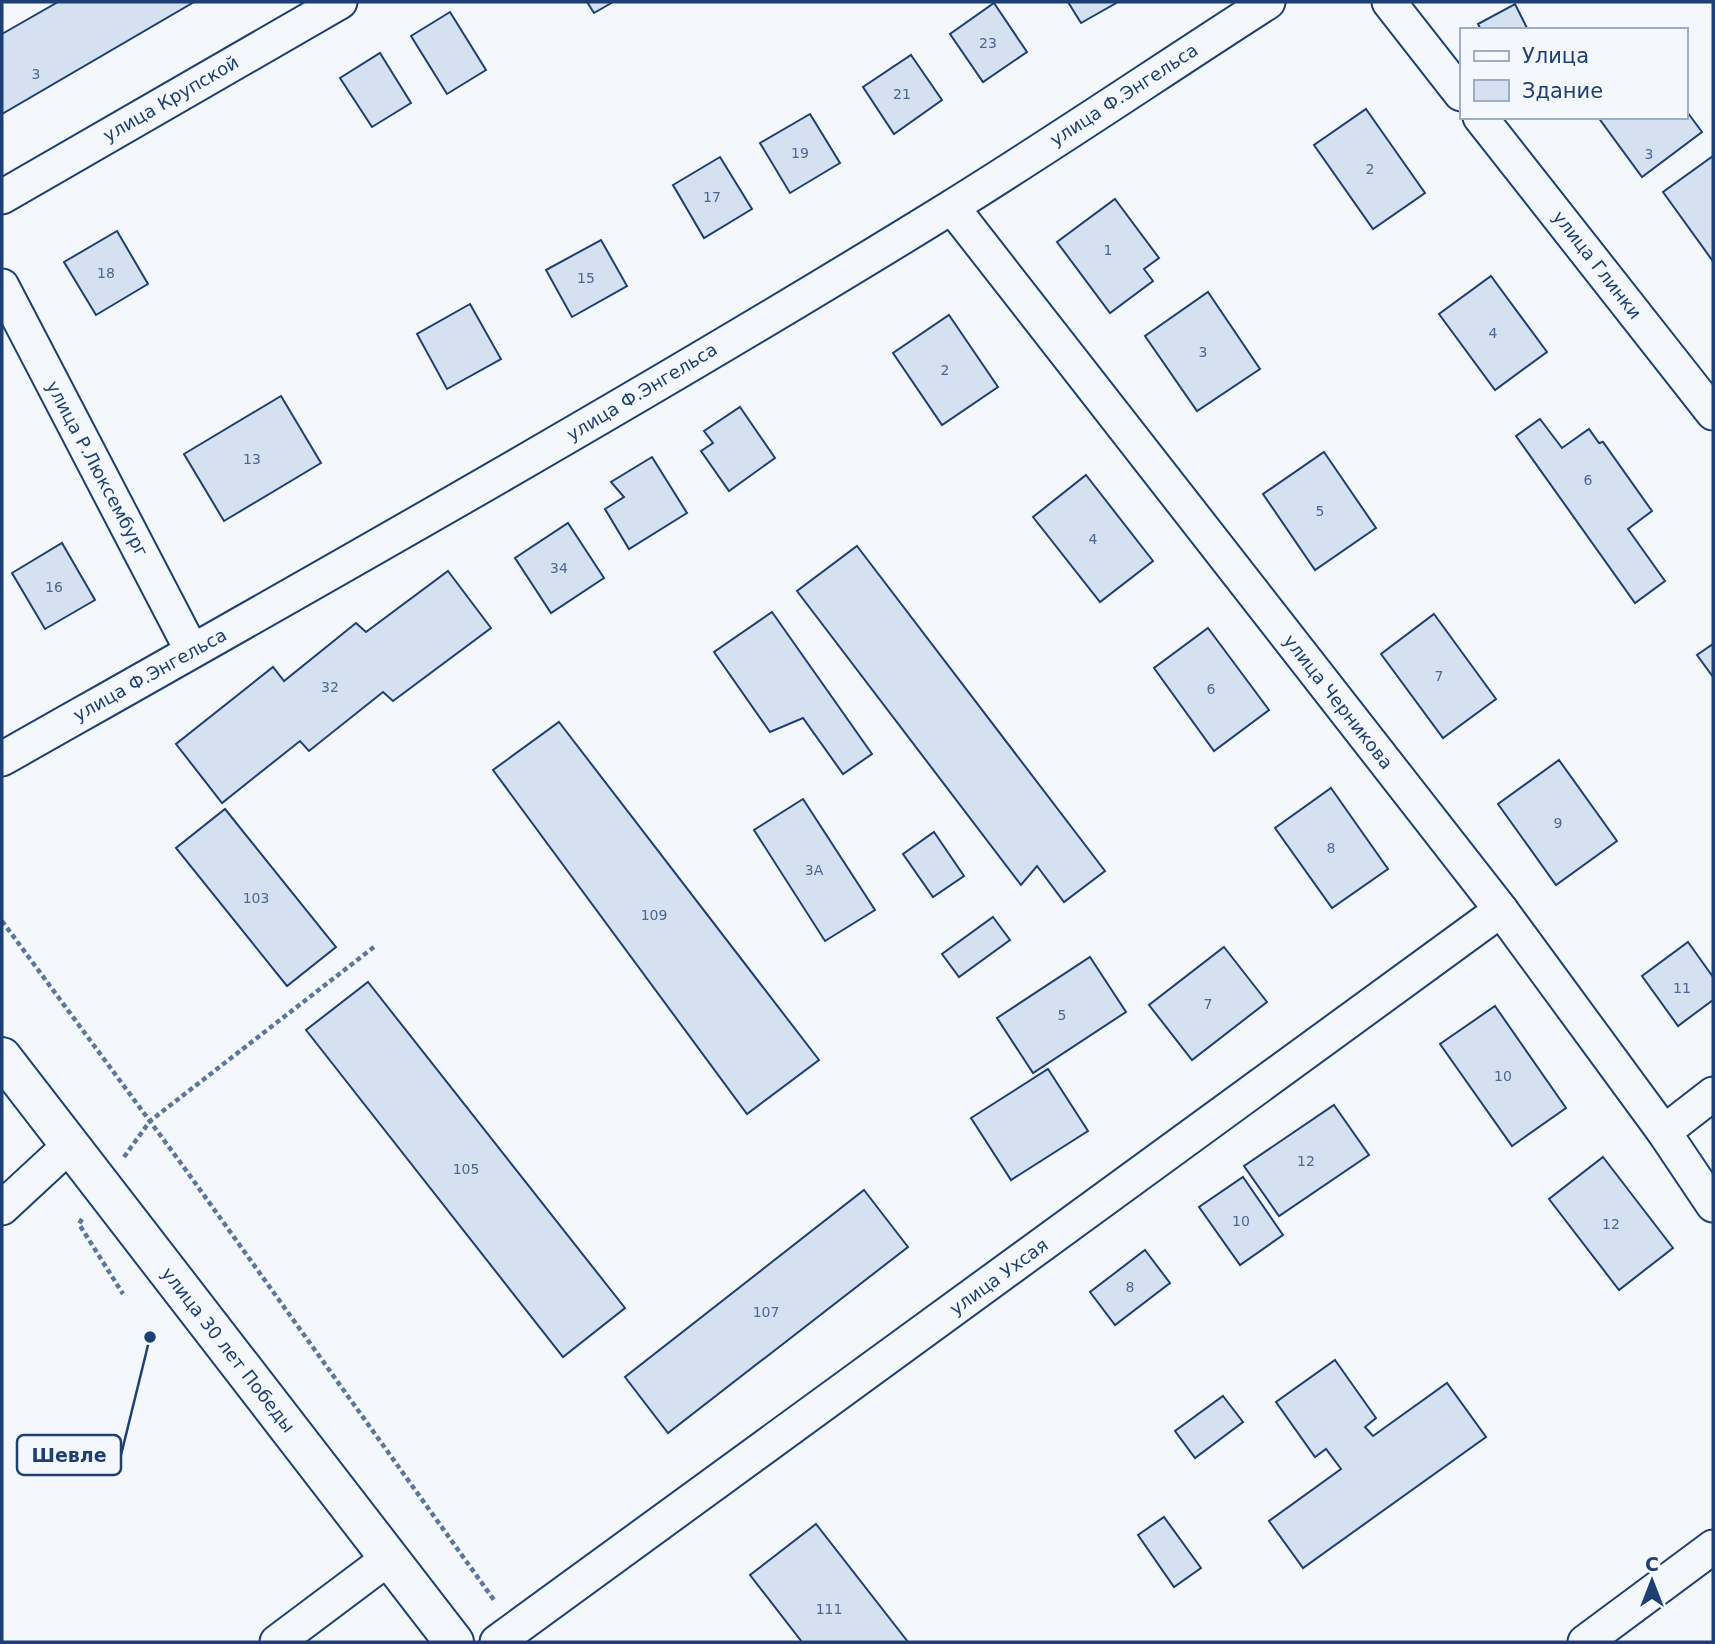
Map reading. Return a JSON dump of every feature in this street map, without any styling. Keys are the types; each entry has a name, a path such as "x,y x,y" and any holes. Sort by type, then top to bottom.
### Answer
{"street":[{"name":"улица Крупской","path":"2,197 340,2"},
{"name":"улица Ф.Энгельса","path":"2,759 434,516 952,207 1268,2"},
{"path":"1389,2 1460,93"},
{"name":"улица Глинки","path":"1482,119 1713,412"},
{"name":"улица Черникова","path":"952,207 1500,910 1664,1132 1713,1205"},
{"name":"улица Р.Люксембург","path":"2,286 192,651"},
{"name":"улица Ухсая","path":"506,1636 1500,910"},
{"name":"улица 30 лет Победы","path":"2,1057 454,1642"},
{"path":"1664,1132 1713,1094"},
{"path":"2,1208 70,1145"},
{"path":"1585,1642 1713,1547"},
{"path":"277,1642 389,1558"}],"path":[{"path":"2,921 150,1121 506,1636"},
{"path":"123,1294 79,1224 102,1186 150,1121 374,947"}],"building":[{"path":"58,2 194,2 2,114 2,34"},
{"path":"587,2 613,2 594,13"},
{"path":"1068,2 1118,2 1081,23"},
{"path":"994,3 1027,52 983,82 950,34"},
{"path":"1515,4 1527,28 1480,28 1478,24"},
{"path":"450,12 486,70 447,94 411,36"},
{"path":"380,53 411,103 372,127 340,78"},
{"path":"911,55 942,100 894,134 863,87"},
{"path":"1366,109 1425,193 1373,229 1314,145"},
{"path":"1687,112 1702,132 1642,177 1599,119 1687,119"},
{"path":"810,114 840,163 790,193 760,143"},
{"path":"1713,156 1713,259 1712,260 1663,192"},
{"path":"720,157 752,209 704,238 673,185"},
{"path":"1115,199 1159,258 1144,269 1153,281 1110,313 1057,242"},
{"path":"117,231 148,284 96,315 64,262"},
{"path":"601,240 627,286 572,317 546,270"},
{"path":"1491,276 1547,352 1495,390 1439,314"},
{"path":"1208,292 1260,369 1197,411 1145,336"},
{"path":"470,304 501,359 447,389 417,334"},
{"path":"949,315 998,387 942,425 893,353"},
{"path":"281,396 321,463 224,521 184,454"},
{"path":"740,407 775,458 729,491 701,451 713,443 704,431"},
{"path":"1540,419 1562,448 1589,429 1599,443 1603,442 1652,511 1628,529 1665,581 1635,603 1516,436"},
{"path":"1324,452 1376,528 1315,570 1263,494"},
{"path":"652,457 687,513 629,549 605,509 624,497 611,482"},
{"path":"1086,475 1153,561 1100,602 1033,517"},
{"path":"568,523 604,578 551,613 515,558"},
{"path":"62,543 95,600 45,629 12,573"},
{"path":"857,546 1105,871 1064,902 1037,866 1021,885 797,591"},
{"path":"448,571 491,628 393,701 383,692 309,751 300,741 222,803 176,744 273,667 284,681 356,623 366,632"},
{"path":"772,612 872,754 843,774 803,718 770,732 714,652"},
{"path":"1434,614 1496,699 1443,738 1381,654"},
{"path":"1208,628 1269,710 1214,751 1154,668"},
{"path":"1713,644 1713,677 1697,655"},
{"path":"559,722 819,1060 747,1114 493,770"},
{"path":"1559,760 1617,841 1556,885 1498,804"},
{"path":"1331,788 1388,869 1332,908 1275,828"},
{"path":"803,799 875,910 825,941 754,830"},
{"path":"225,809 336,947 287,986 176,848"},
{"path":"934,832 964,876 933,897 903,854"},
{"path":"993,917 1010,940 959,977 942,954"},
{"path":"1688,942 1713,977 1713,1000 1678,1026 1642,976"},
{"path":"1224,947 1267,1002 1192,1060 1149,1005"},
{"path":"1090,957 1126,1012 1033,1073 997,1018"},
{"path":"368,982 625,1308 563,1357 306,1030"},
{"path":"1495,1006 1566,1108 1512,1146 1440,1044"},
{"path":"1048,1069 1088,1131 1011,1180 971,1118"},
{"path":"1334,1105 1369,1155 1279,1216 1244,1166"},
{"path":"1603,1157 1673,1248 1619,1290 1549,1199"},
{"path":"1243,1177 1283,1235 1240,1265 1199,1207"},
{"path":"864,1190 908,1247 668,1433 625,1377"},
{"path":"1145,1250 1170,1283 1115,1325 1090,1292"},
{"path":"1335,1360 1376,1418 1365,1427 1373,1436 1447,1383 1486,1437 1303,1568 1269,1521 1341,1469 1326,1449 1315,1457 1276,1402"},
{"path":"1223,1396 1243,1422 1195,1458 1175,1431"},
{"path":"1164,1517 1201,1568 1174,1587 1138,1535"},
{"path":"816,1524 908,1642 802,1642 750,1575"}],"place":[{"name":"Шевле","path":"150,1337"}]}
